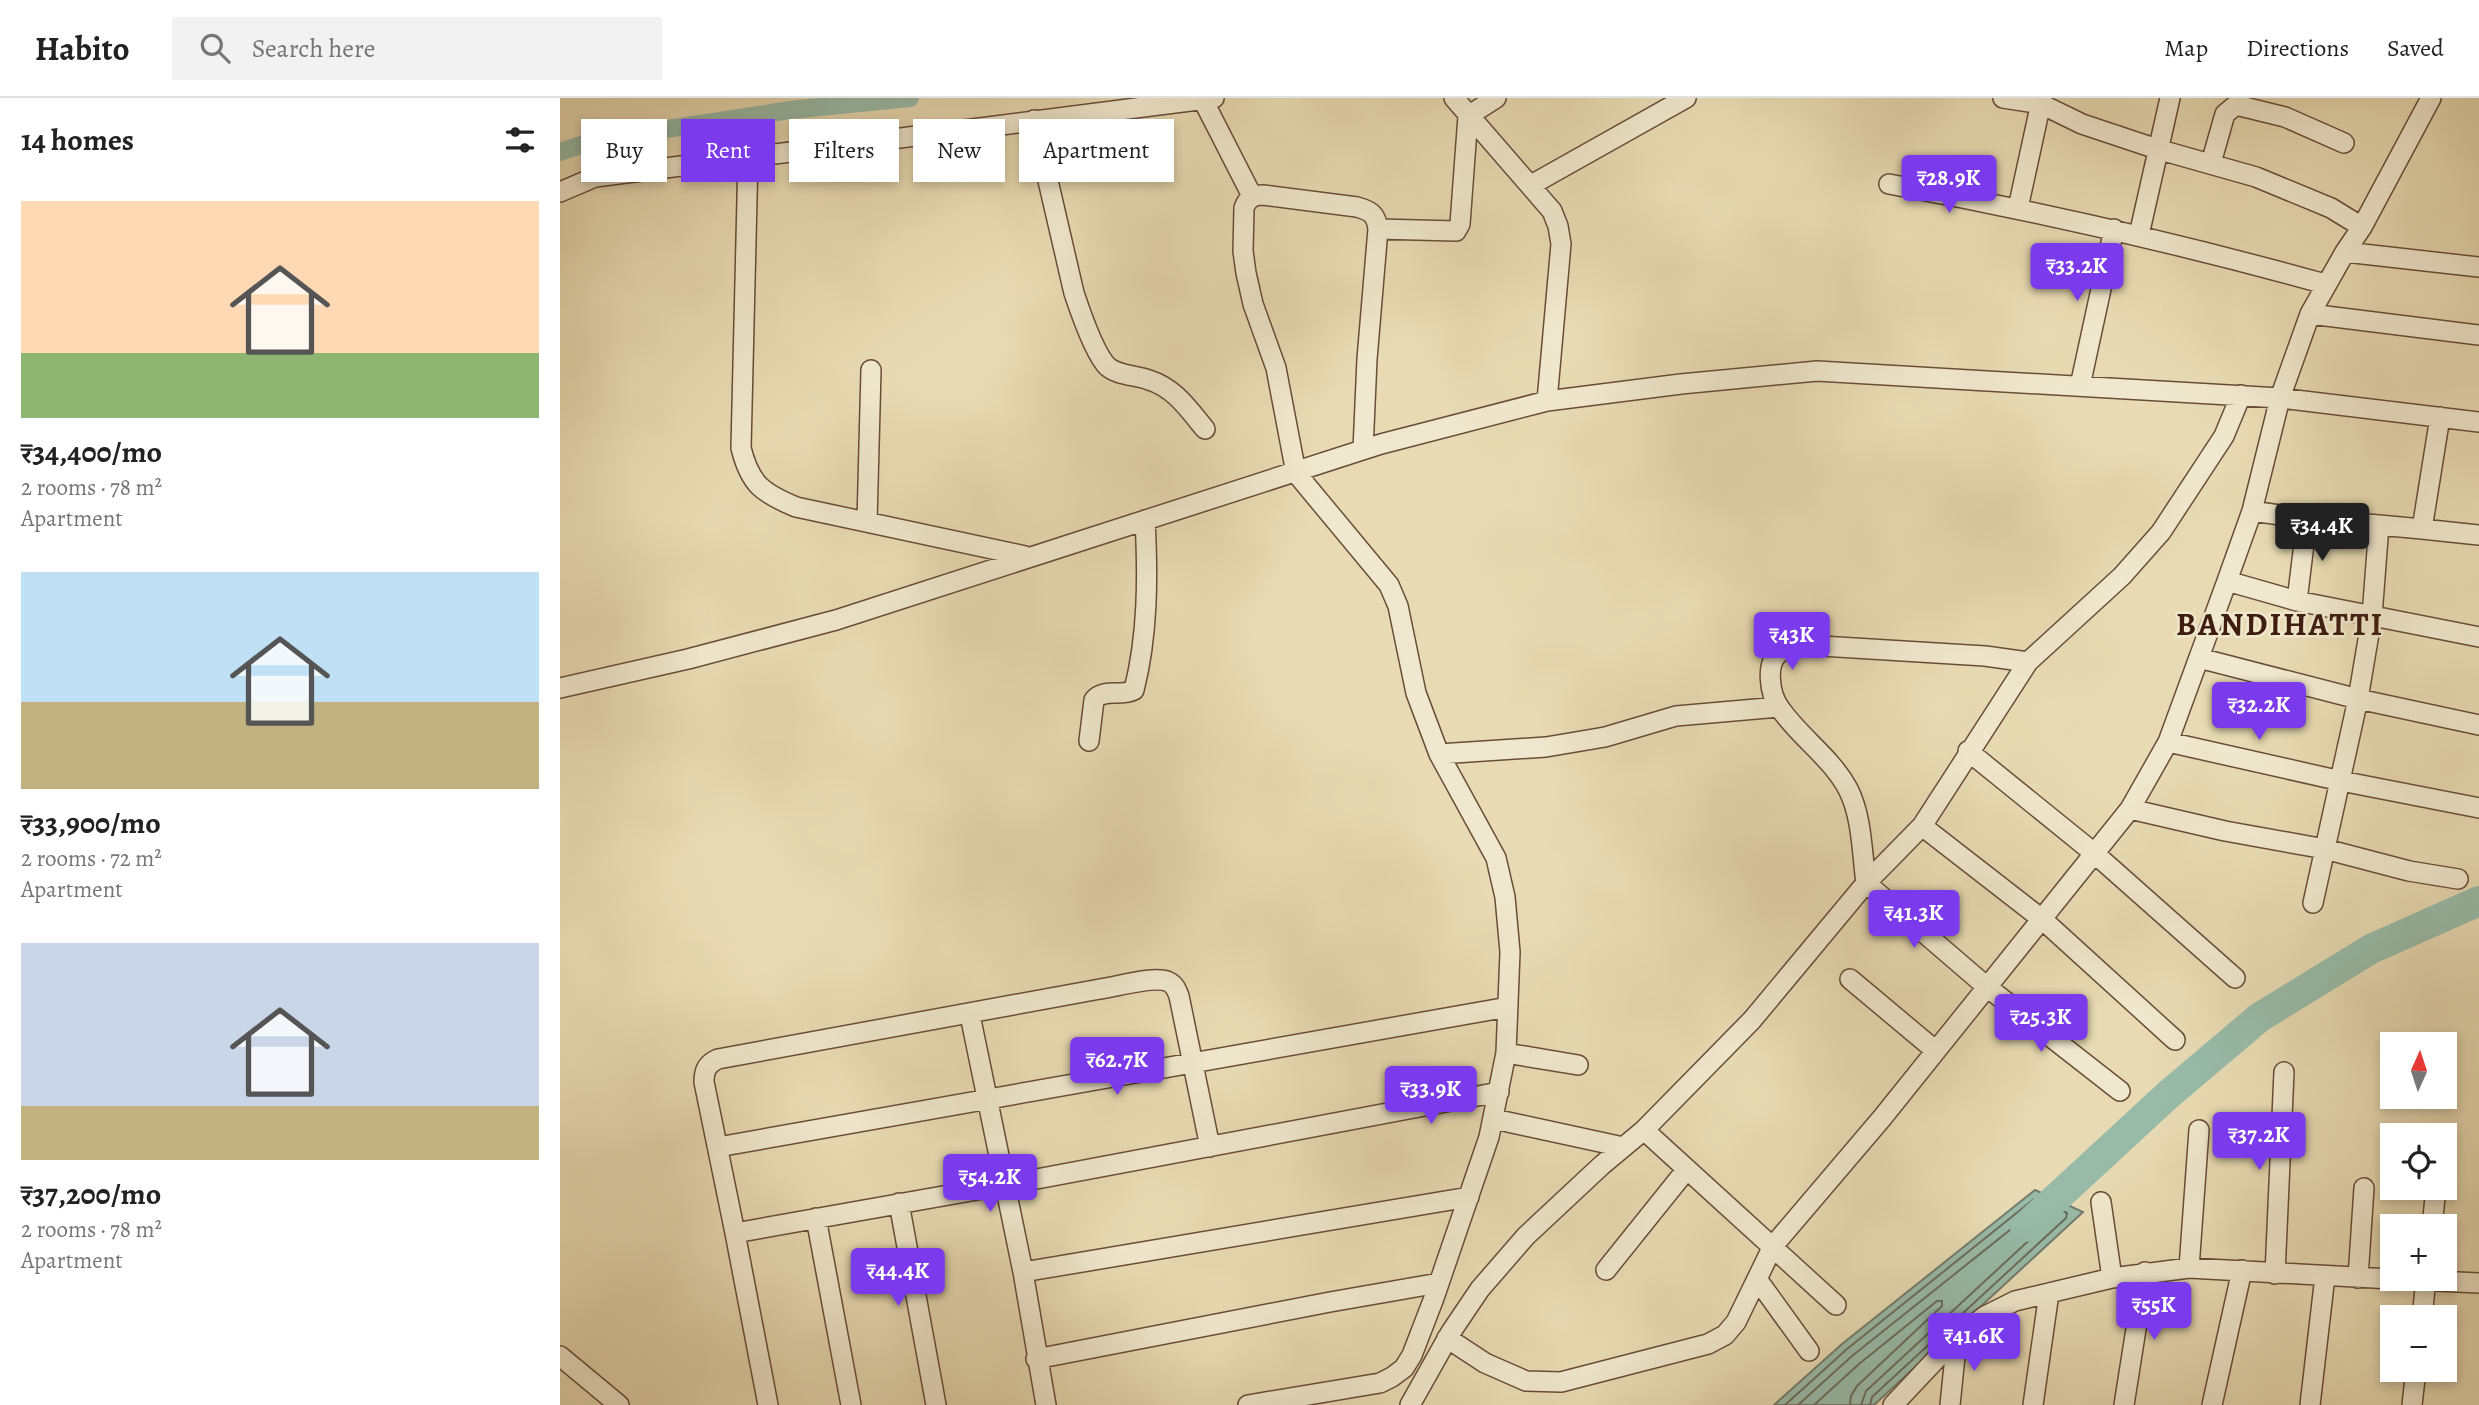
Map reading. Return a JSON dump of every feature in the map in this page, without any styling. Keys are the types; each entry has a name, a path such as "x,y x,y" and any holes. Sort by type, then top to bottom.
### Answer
{"street":[{"path":"1454,98 1531,185 1552,211 1558,226 1561,244 1547,401"},
{"path":"1468,116 1496,98"},
{"path":"1531,185 1686,98"},
{"path":"2003,98 2042,101 2082,124 2287,189 2331,208 2362,227"},
{"path":"2139,235 2170,98"},
{"path":"1425,1321 1449,1335 1485,1363 1526,1381 1561,1382 1709,1344 1725,1335 1736,1322 1773,1247 2043,920 2130,809 2168,742 2227,581 2252,511 2280,398 2310,314 2325,284 2362,227 2431,98"},
{"path":"1042,119 1209,99 1252,196"},
{"path":"2018,208 2042,101"},
{"path":"2211,163 2225,114 2236,105 2285,117 2344,144"},
{"path":"1378,229 1456,231 1460,224 1468,116"},
{"path":"775,154 1019,122"},
{"path":"560,192 595,177 681,166"},
{"path":"747,182 741,448 746,469 758,485 775,498 796,507 1028,557"},
{"path":"1048,182 1074,293 1083,320 1105,364 1116,372 1149,379 1168,388 1205,429"},
{"path":"1889,184 2114,229 2325,284"},
{"path":"1248,1405 1380,1383 1404,1368 1412,1355 1494,1119 1506,1053 1510,952 1505,897 1496,858 1439,754 1416,692 1398,607 1389,585 1296,473 1276,368 1253,304 1246,273 1244,208 1252,196 1263,195 1357,207 1370,211 1377,218 1363,450"},
{"path":"2080,386 2114,229"},
{"path":"2345,252 2479,267"},
{"path":"2310,314 2479,335"},
{"path":"867,522 871,370"},
{"path":"560,688 688,659 836,620 1363,450 1547,401 1817,371 2280,398 2479,422"},
{"path":"1410,1405 1449,1335 1480,1289 1526,1236 1644,1130 1752,1020 1866,883 1922,826 2028,662 2122,576 2161,532 2224,436 2241,395"},
{"path":"2422,529 2440,417"},
{"path":"2252,511 2479,535"},
{"path":"2297,601 2308,519"},
{"path":"1089,741 1094,700 1097,696 1134,690 1145,618 1145,520"},
{"path":"2313,903 2358,699 2372,616 2379,525"},
{"path":"2227,581 2297,601 2479,637"},
{"path":"2028,662 1985,656 1805,645 1788,648 1777,654 1771,670 1771,684 1779,707 1838,772 1850,792 1859,829 1866,883 1987,987 2120,1091"},
{"path":"2199,658 2358,699 2479,725"},
{"path":"1439,754 1546,747 1605,737 1676,716 1779,707"},
{"path":"2168,742 2341,781 2479,808"},
{"path":"1968,751 2094,853 2235,978"},
{"path":"2130,809 2225,831 2325,849 2409,871 2458,878"},
{"path":"1922,826 2043,920 2175,1040"},
{"path":"1850,979 1936,1051"},
{"path":"768,1405 704,1082 704,1074 710,1063 718,1059 1156,980 1169,982 1179,996 1210,1147"},
{"path":"718,1147 1508,1007"},
{"path":"970,1015 1023,1272 1046,1405"},
{"path":"1506,1053 1578,1065"},
{"path":"2275,1274 2284,1072"},
{"path":"735,1233 1499,1092"},
{"path":"1494,1119 1623,1147"},
{"path":"1644,1130 1836,1305"},
{"path":"2189,1268 2199,1130"},
{"path":"1606,1270 1687,1169"},
{"path":"2358,1278 2364,1188"},
{"path":"1023,1272 1469,1197"},
{"path":"2101,1202 2112,1278"},
{"path":"899,1203 936,1405"},
{"path":"816,1218 851,1405"},
{"path":"1893,1405 1957,1337 1984,1316 2015,1301 2112,1278 2189,1268 2380,1279"},
{"path":"2212,1405 2242,1270"},
{"path":"2124,1405 2145,1272"},
{"path":"2310,1405 2325,1276"},
{"path":"1757,1279 1810,1351"},
{"path":"2457,1282 2479,1283"},
{"path":"1037,1359 1316,1304 1439,1283"},
{"path":"2033,1405 2049,1293"},
{"path":"1950,1405 1957,1337"},
{"path":"560,1356 618,1405"},
{"path":"2412,1405 2415,1382"}],"water":[{"path":"2035,1190 2083,1212 1874,1405 1774,1405 1842,1344"}],"waterway":[{"path":"560,152 595,140 790,110 910,98"},
{"path":"2025,1227 2169,1094 2260,1017 2371,949 2479,901"}],"district":[{"name":"BANDIHATTI","path":"2280,624"}]}
